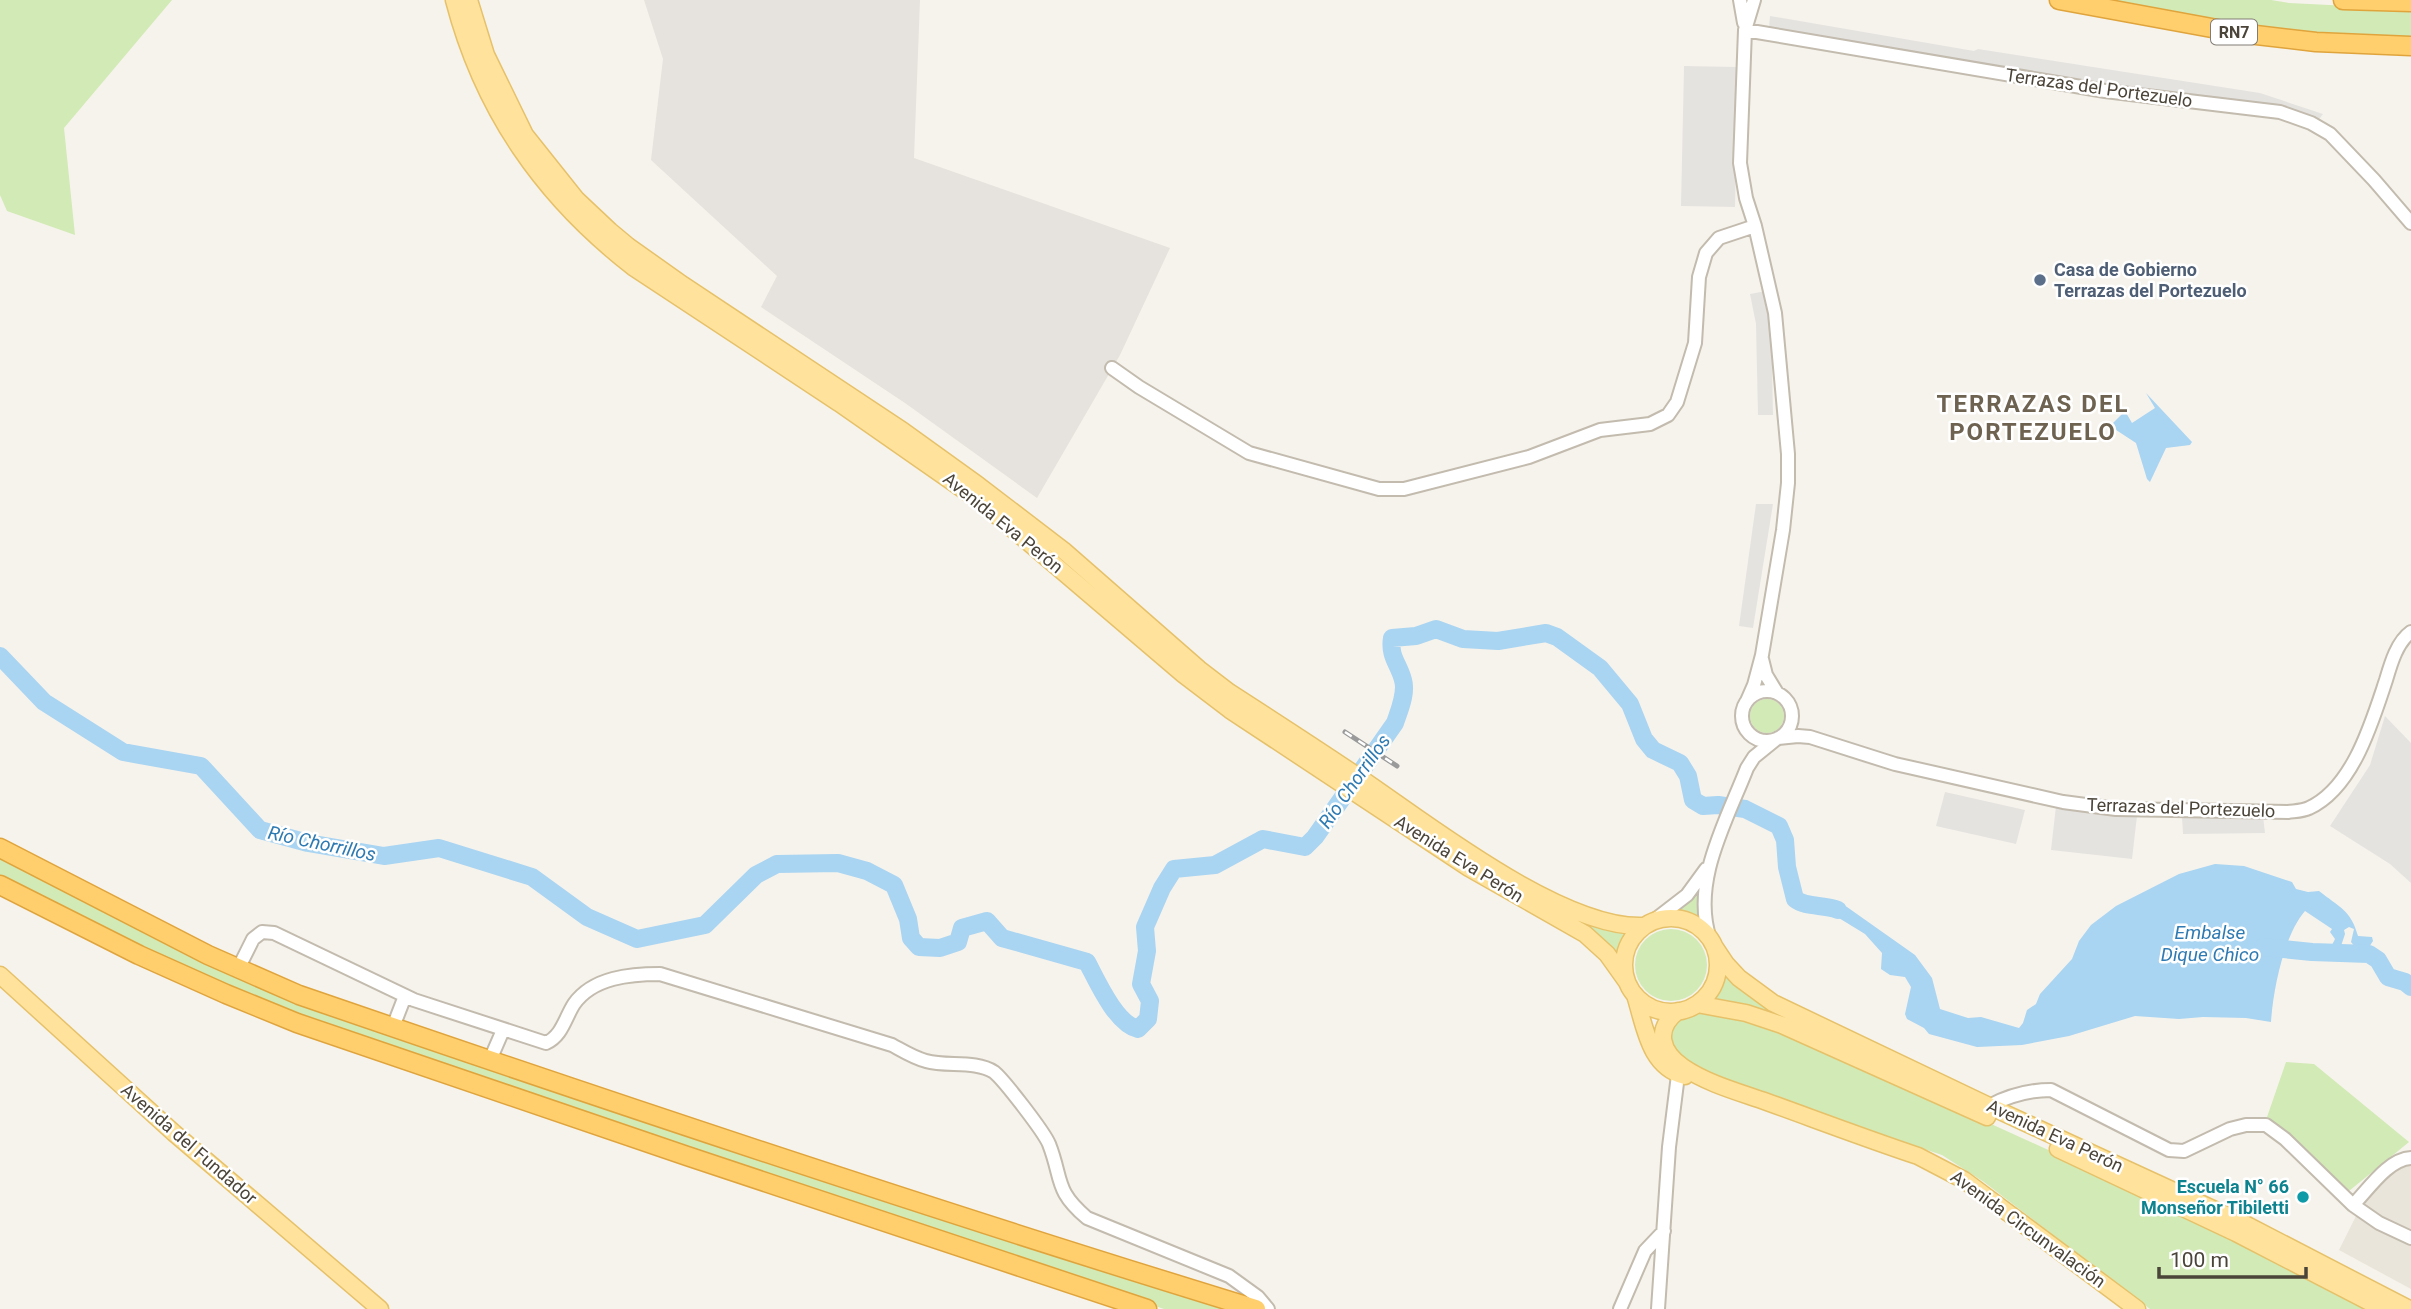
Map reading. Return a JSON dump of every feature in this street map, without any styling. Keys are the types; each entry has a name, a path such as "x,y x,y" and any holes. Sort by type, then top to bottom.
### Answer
{"highway":[{"name":"RN7","path":"2059,0 2239,33 2316,42 2411,46"},
{"path":"2343,0 2411,2"},
{"path":"0,848 238,969 299,995 1115,1266 1255,1309"},
{"path":"0,885 151,961 297,1023 1147,1309"}],"main road":[{"name":"Avenida Eva Perón","path":"454,0 477,69 509,132 540,176 582,224 634,267 981,502 1184,675 1230,710 1321,760"},
{"name":"Avenida Eva Perón","path":"469,0 486,55 525,135 576,199 610,231 683,285 903,431 978,485 1063,550 1199,669 1469,867 1585,934 1607,954 1631,989"},
{"name":"Avenida Eva Perón","path":"1385,804 1568,908 1610,923 1648,924"},
{"path":"1663,918 1695,924 1712,943 1718,960 1715,982 1708,994 1697,1004 1678,1011 1668,1012 1650,1007 1631,989 1624,974 1624,956 1631,939 1648,924 1663,918"},
{"name":"Avenida Eva Perón","path":"1712,943 1739,978 1773,1003 2241,1222 2409,1309"},
{"name":"Avenida del Fundador","path":"0,975 174,1133 380,1309"},
{"name":"Avenida Circunvalación","path":"1631,989 1654,1054 1663,1066 1678,1074 1718,1085 1942,1167 1986,1195 2137,1309"},
{"name":"Avenida Eva Perón","path":"1697,1004 1755,1015 1814,1039 2035,1138 2236,1233 2383,1309"},
{"name":"Avenida Circunvalación","path":"1678,1011 1665,1026 1665,1046 1684,1068 1718,1085"}],"street":[{"path":"1740,0 1745,28 1740,163 1746,198 1775,313 1788,454 1787,507 1762,655 1742,715 1748,741 1747,768"},
{"path":"1745,28 1754,0"},
{"name":"Terrazas del Portezuelo","path":"1745,28 2105,91 2280,112 2311,123 2330,134 2411,223"},
{"path":"1112,368 1249,453 1379,489 1404,489 1529,457 1600,430 1650,424 1668,415 1677,402 1695,343 1699,276 1706,253 1719,238 1755,226"},
{"name":"Terrazas del Portezuelo","path":"1746,730 1758,740 1810,737 1893,764 2063,802 2116,809 2288,812 2308,809 2337,787 2356,757 2398,647 2411,632"},
{"path":"1762,655 1766,675 1777,693"},
{"path":"1747,701 1760,692 1777,693 1784,697 1810,737"},
{"path":"1712,943 1704,908 1706,880 1713,857 1747,768 1754,757 1788,729 1792,712"},
{"path":"1648,924 1695,887 1713,857"},
{"path":"238,969 253,939 261,932 274,933 405,996 546,1043 555,1039 575,1002 588,990 617,978 636,974 660,974 892,1045 925,1061 981,1067 995,1073 1049,1143 1060,1187 1072,1206 1087,1218 1229,1276 1258,1297 1268,1309"},
{"path":"393,1027 405,996"},
{"path":"490,1060 503,1030"},
{"path":"1658,1309 1669,1147 1678,1074"},
{"path":"1989,1106 2035,1090 2051,1090 2169,1150 2185,1151 2230,1129 2246,1125 2266,1125 2285,1139 2353,1205 2379,1223 2411,1238"},
{"path":"2353,1205 2393,1164 2403,1158 2411,1158"},
{"path":"1620,1309 1645,1251 1664,1231"}],"shaded area":[{"path":"644,0 920,0 914,158 1170,248 1120,355 1037,498 905,403 761,307 777,276 651,160 663,59"},
{"path":"1770,16 1974,51 1978,49 2260,93 2323,114 2317,122 1769,28"},
{"path":"1684,66 1738,67 1735,207 1681,206"},
{"path":"1766,291 1771,314 1773,415 1758,415 1756,324 1750,294"},
{"path":"1756,504 1773,504 1753,628 1739,626"},
{"path":"2385,716 2411,743 2411,883 2390,864 2330,826 2370,765"},
{"path":"1945,792 2025,810 2016,844 1936,826"},
{"path":"2056,806 2137,816 2132,859 2051,850"},
{"path":"2263,816 2265,833 2183,834 2182,817"},
{"path":"2411,1152 2411,1289 2339,1250 2362,1204 2391,1156"}],"green space":[{"path":"0,0 172,0 64,128 75,235 7,211 0,195"},
{"path":"2102,0 2271,0 2411,9 2411,38 2278,30"},
{"path":"1767,699 1779,704 1784,716 1779,728 1767,733 1755,728 1750,716 1755,704"},
{"path":"1440,841 1628,931 1620,955 1604,942"},
{"path":"0,854 226,970 1236,1309 1164,1309 342,1033 189,972 0,878"},
{"path":"1702,882 1702,923 1686,918 1661,918"},
{"path":"1671,929 1691,935 1701,945 1707,965 1701,985 1691,995 1671,1001 1651,995 1641,985 1635,965 1641,945 1651,935"},
{"path":"1719,972 1752,999 1783,1015 2171,1193 2400,1309 2392,1309 2166,1195 1781,1019 1748,1007 1709,999"},
{"path":"1706,1011 1747,1018 1868,1068 2112,1179 2139,1196 2378,1309 2150,1309 1984,1182 1942,1155 1703,1075 1678,1058 1666,1030 1682,1013"},
{"path":"2286,1062 2314,1064 2409,1142 2349,1191 2285,1130 2266,1120"}],"water":[{"path":"2146,393 2192,442 2190,445 2166,448 2150,482 2136,443 2110,426 2125,411 2132,423 2155,408"},
{"name":"Embalse Dique Chico","path":"2215,864 2244,866 2292,882 2296,889 2319,891 2348,915 2358,936 2372,937 2373,941 2369,947 2378,956 2381,964 2364,958 2332,959 2312,952 2330,949 2335,939 2330,932 2332,929 2305,911 2286,948 2277,979 2271,1022 2246,1018 2179,1019 2135,1016 2069,1036 2022,1045 1977,1047 1929,1034 1924,1028 1907,1019 1905,1014 1911,987 1905,977 1890,975 1881,969 1882,953 1865,934 1816,904 1830,902 1847,907 1915,955 1932,978 1940,1009 1968,1018 1981,1017 2019,1028 2027,1010 2036,1004 2040,994 2072,959 2079,941 2091,925 2116,906 2179,874","holes":["2349,927 2354,929 2351,942 2356,948 2354,952 2344,951 2341,946 2344,930"]}],"waterway":[{"name":"Río Chorrillos","path":"0,656 44,702 123,752 201,766 260,830 308,843 384,856 439,848 532,877 587,917 637,939 705,925 756,875 777,864 838,863 867,871 894,885 908,919 911,938 919,947 940,948 958,942 962,928 987,921 1002,938 1087,962 1115,1011 1138,1029 1148,1019 1150,1001 1141,984 1147,951 1145,927 1162,888 1174,869 1215,865 1263,839 1305,847 1315,837 1395,723 1404,685 1393,655 1392,638 1416,636 1436,629 1463,639 1498,641 1546,633 1557,637 1600,668 1630,704 1644,739 1653,750 1680,763 1688,776 1693,800 1703,806 1745,809 1779,826 1785,840 1787,867 1795,899 1804,904 1838,910"},
{"name":"Río Chorrillos","path":"2263,947 2369,954 2378,960 2388,977 2405,982 2411,987"}],"railway":[{"path":"1345,732 1397,766"}],"place":[{"name":"Casa de Gobierno Terrazas del Portezuelo","path":"2040,280"},
{"name":"Escuela N° 66 Monseñor Tibiletti","path":"2303,1197"}],"district":[{"name":"TERRAZAS DEL PORTEZUELO","path":"2033,418"}]}
